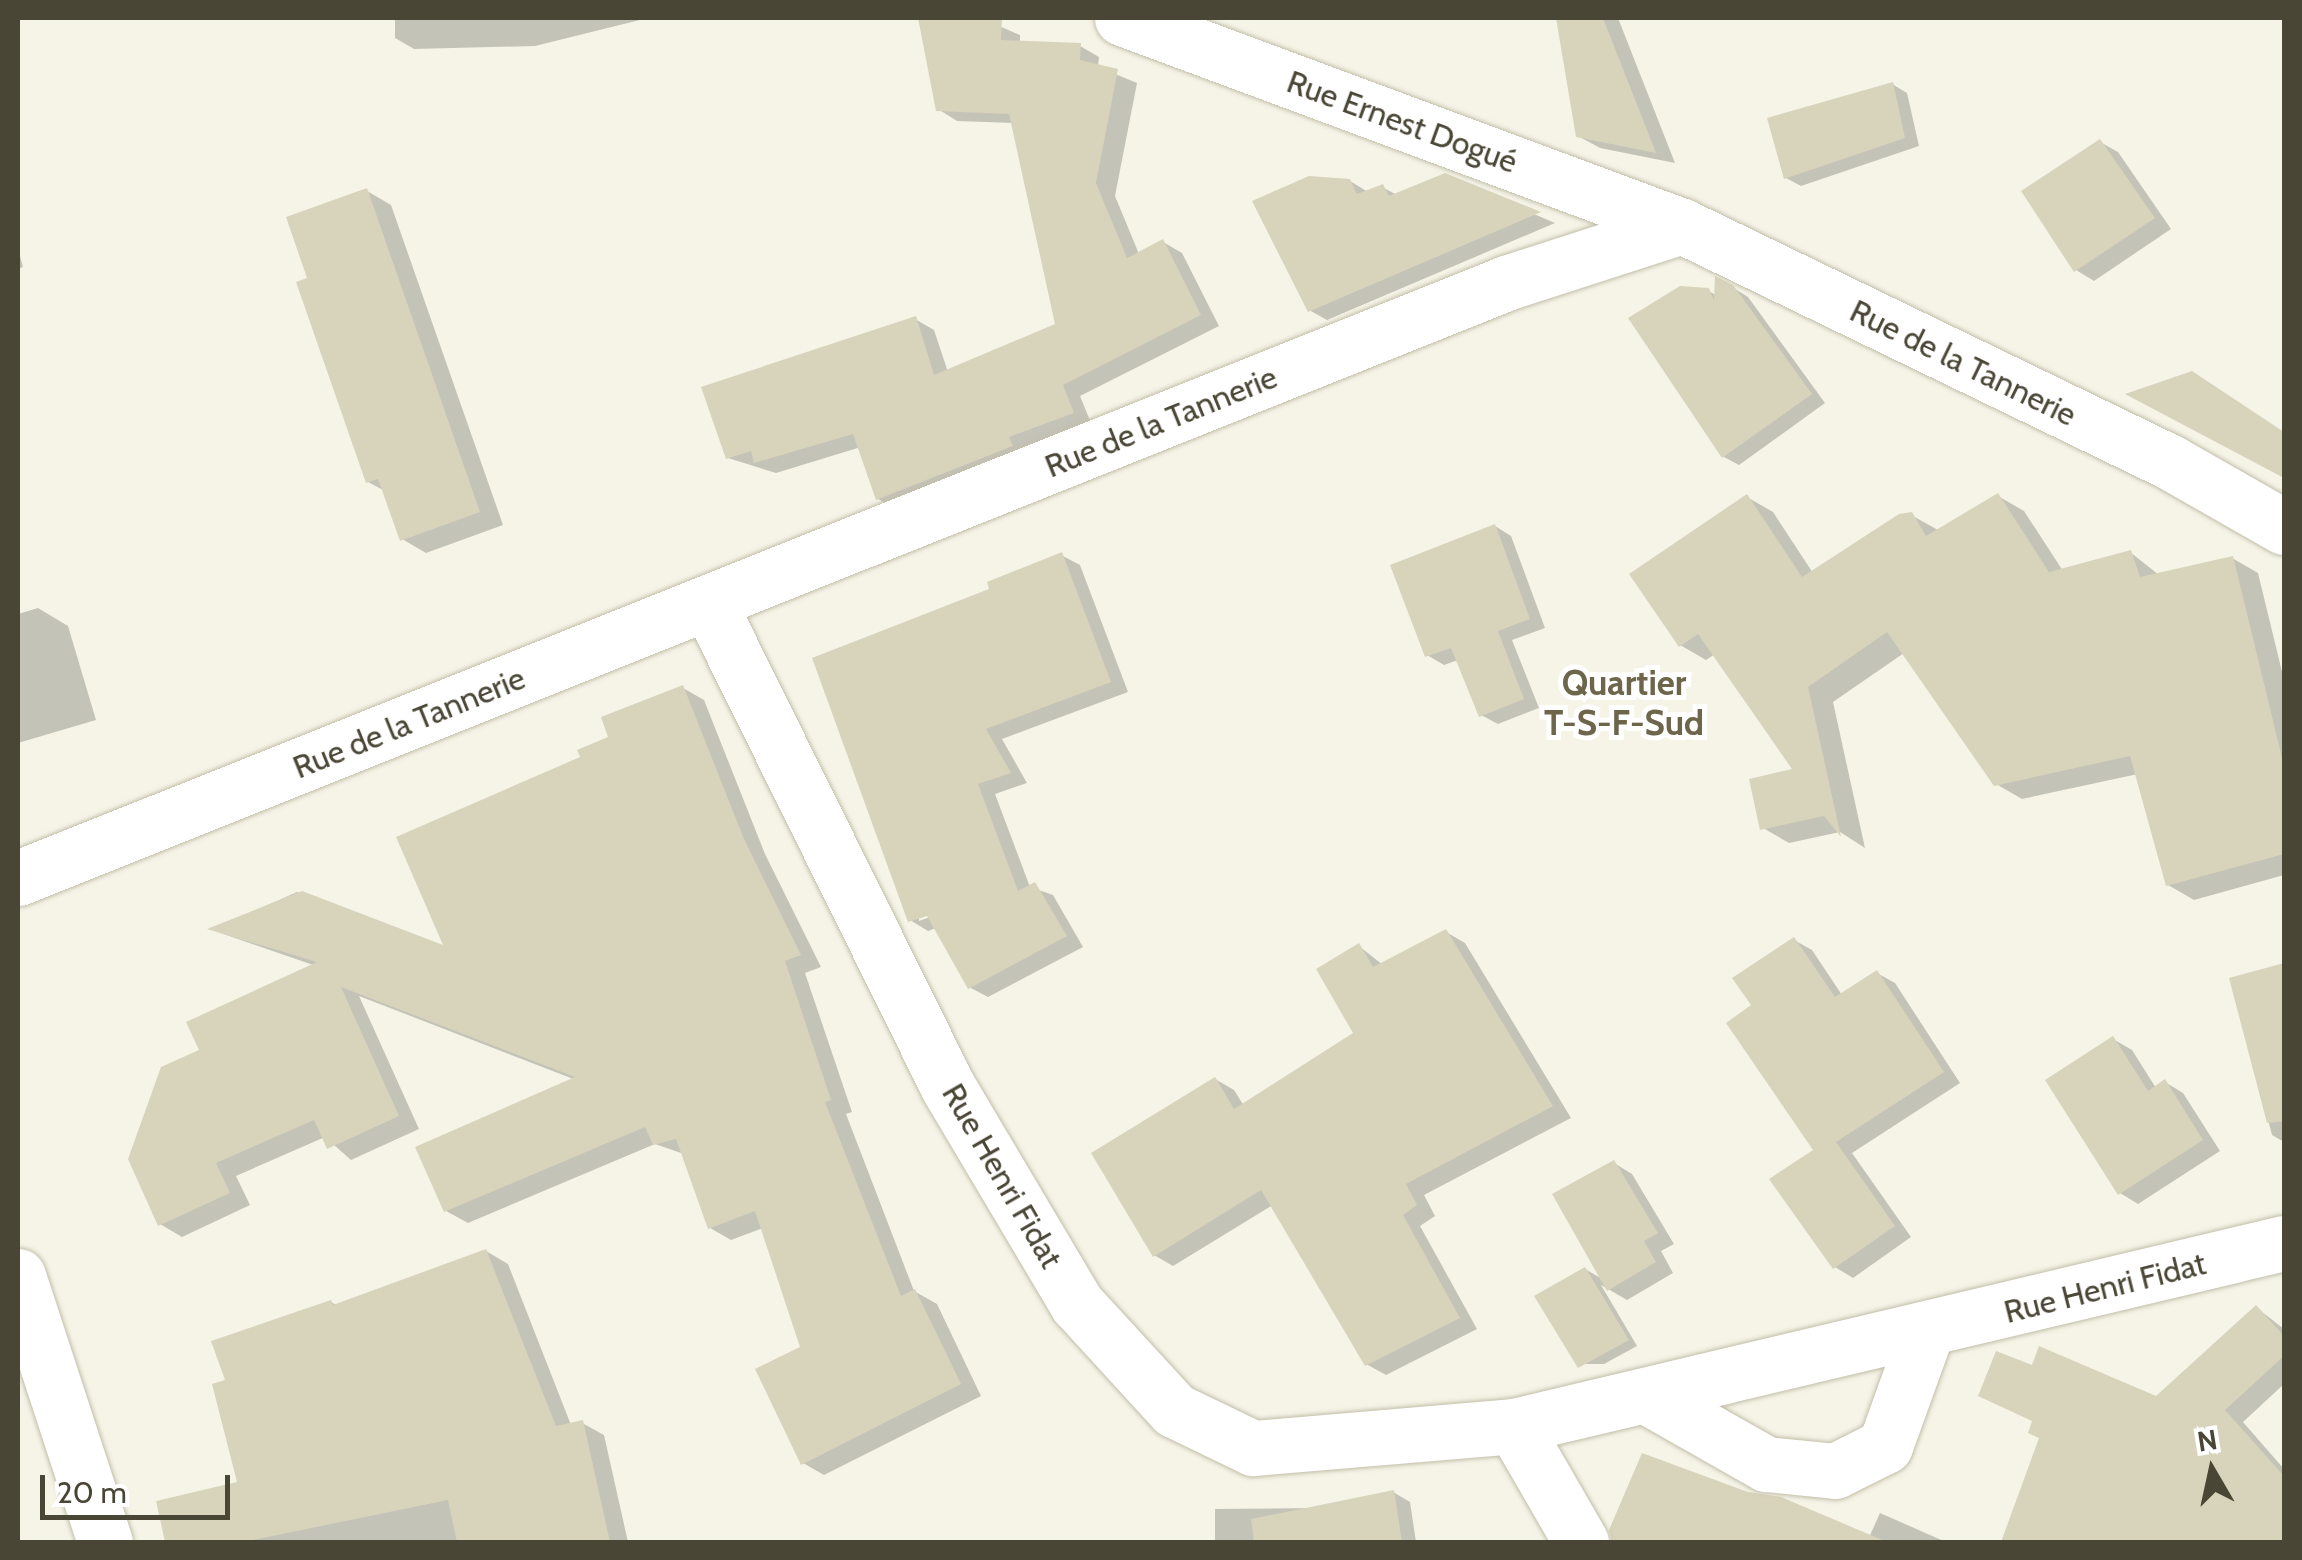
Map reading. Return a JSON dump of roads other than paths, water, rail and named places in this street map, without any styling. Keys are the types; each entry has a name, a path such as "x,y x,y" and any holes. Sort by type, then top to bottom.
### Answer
{"street":[{"name":"Rue Ernest Dogué","path":"1122,18 1682,226"},
{"name":"Rue de la Tannerie","path":"18,878 1506,284 1682,226 2170,462 2284,527"},
{"name":"Rue Henri Fidat","path":"709,604 948,1087 1077,1304 1174,1410 1253,1448 1514,1426 1926,1332 2284,1243"},
{"path":"18,1276 105,1542"},
{"path":"1648,1397 1766,1464 1835,1471 1885,1446 1926,1332"},
{"path":"1514,1426 1580,1542"}],"district":[{"name":"Quartier T-S-F-Sud","path":"1624,703"}]}
